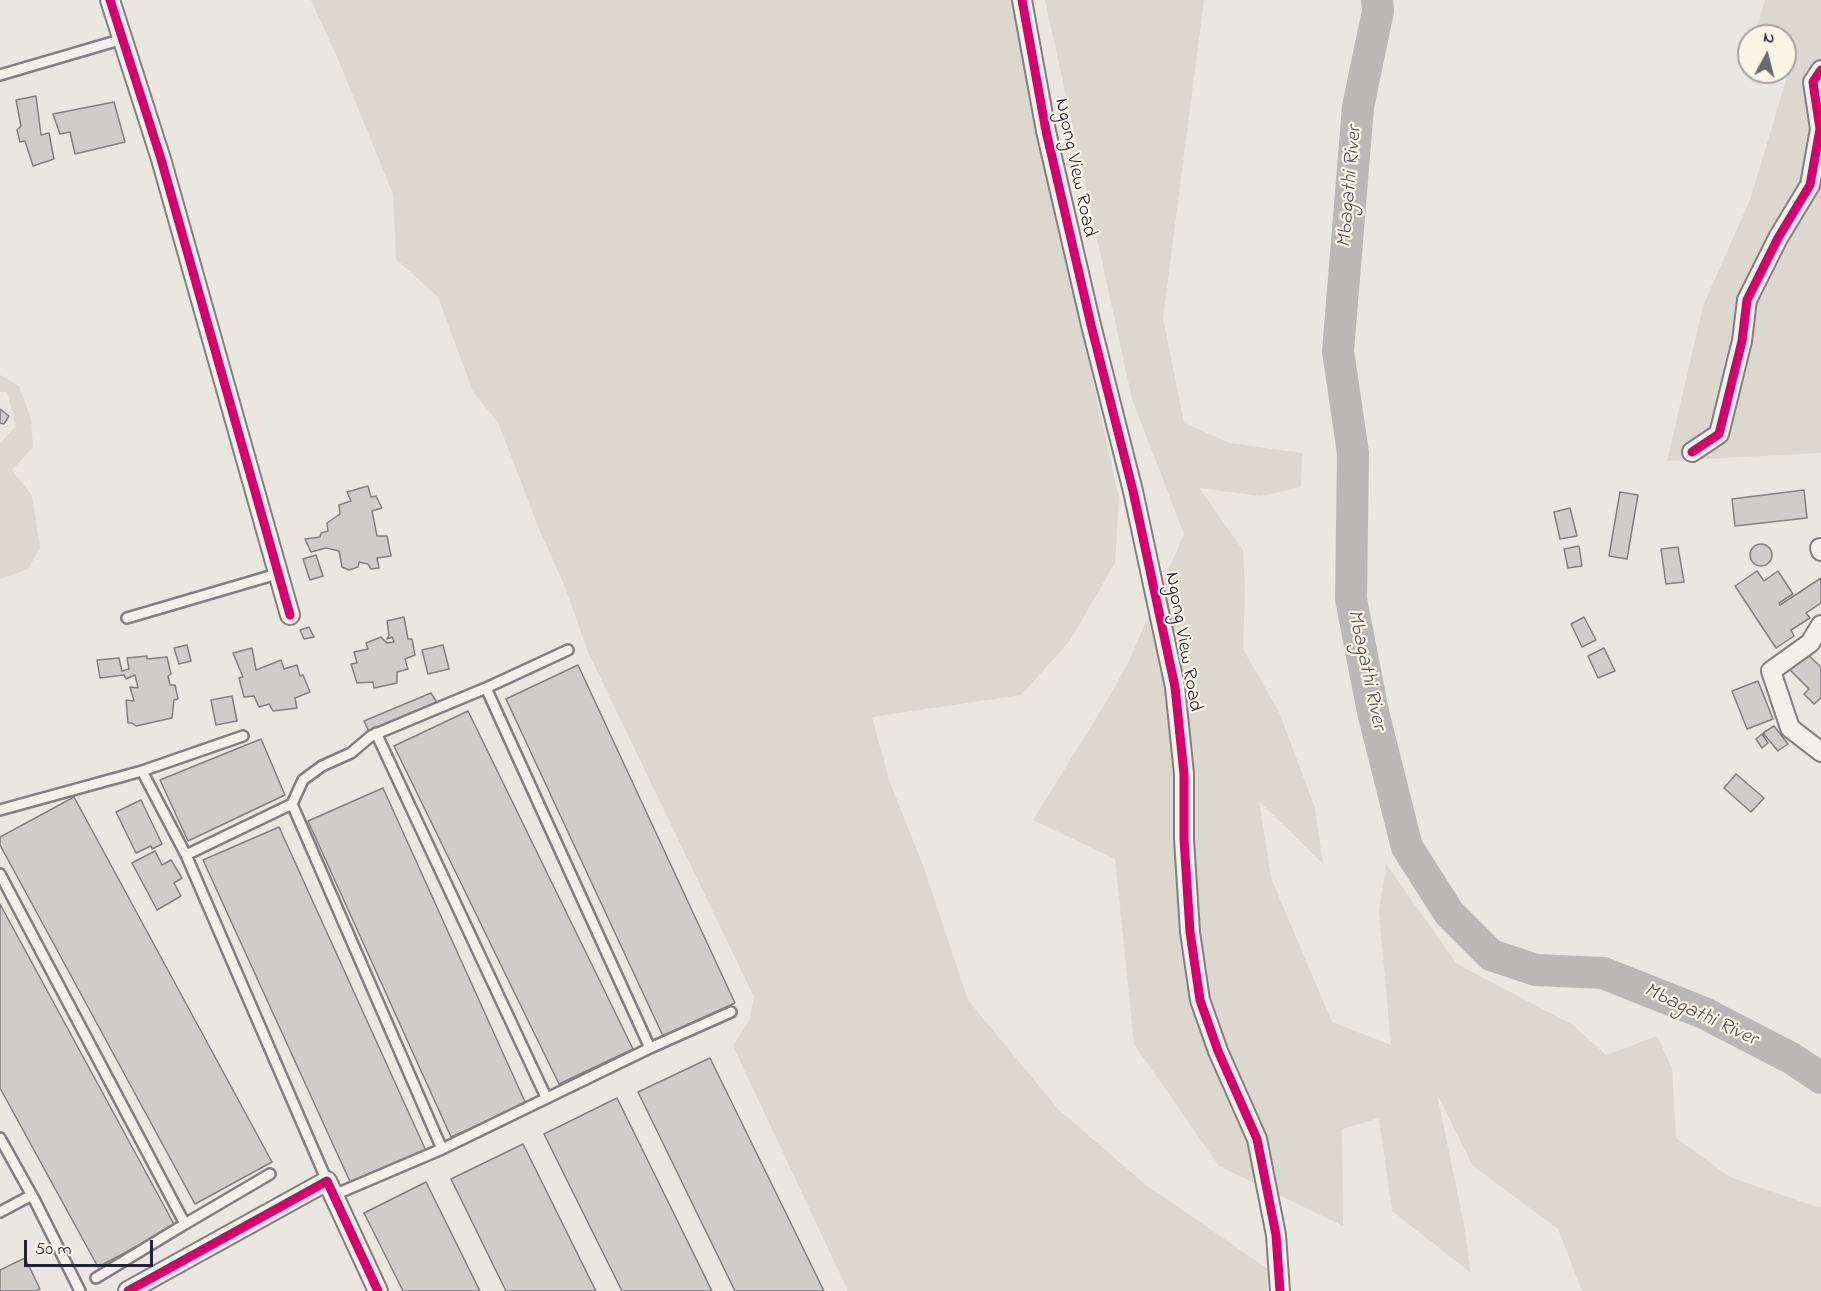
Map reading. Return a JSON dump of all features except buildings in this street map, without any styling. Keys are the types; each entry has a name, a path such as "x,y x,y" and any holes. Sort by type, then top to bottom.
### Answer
{"street":[{"path":"110,0 161,159 290,615"},
{"name":"Ngong View Road","path":"1022,0 1046,131 1091,325 1133,491 1175,687 1184,774 1184,839 1190,932 1200,1000 1218,1051 1257,1139 1276,1235 1280,1291"},
{"path":"1692,452 1719,434 1742,341 1747,300 1810,185 1820,129 1813,82 1821,70"},
{"path":"1821,625 1810,643 1771,671 1790,729 1821,752"},
{"path":"128,1291 331,1188 378,1291"}],"lane":[{"path":"0,75 123,39"},
{"path":"127,618 277,574"},
{"path":"186,855 292,804 303,780 322,766 351,753 371,735 486,688 568,650"},
{"path":"486,688 650,1048"},
{"path":"376,733 546,1097"},
{"path":"0,810 142,771 243,736"},
{"path":"142,771 186,855 331,1188 442,1149 546,1097 731,1012"},
{"path":"292,804 442,1149"},
{"path":"0,874 185,1224"},
{"path":"0,1138 32,1195 80,1291"},
{"path":"96,1278 270,1174"},
{"path":"0,1212 32,1195"}],"shaded area":[{"path":"311,0 1013,0 1119,498 1115,563 1069,642 1021,695 872,717 889,780 924,868 968,1000 1059,1110 1146,1185 1268,1269 1267,1291 848,1291 733,1046 749,1021 754,997 588,652 565,587 539,529 498,422 473,392 438,297 396,259 393,194 338,59"},
{"path":"1045,0 1204,0 1163,318 1184,423 1230,443 1302,453 1301,487 1261,496 1199,488 1243,550 1245,588 1243,649 1279,712 1315,808 1323,864 1259,801 1271,878 1332,1022 1391,1045 1379,912 1386,864 1457,964 1573,1025 1606,1055 1657,1036 1672,1068 1676,1138 1730,1177 1817,1207 1821,1206 1821,1291 1582,1291 1558,1229 1473,1166 1437,1094 1464,1225 1471,1273 1392,1211 1379,1118 1342,1129 1343,1226 1219,1166 1134,1044 1115,859 1033,820 1128,663 1184,534 1132,399"},
{"path":"1765,0 1821,0 1821,453 1667,461 1703,306 1750,200 1785,84 1797,84 1797,24 1758,24"},
{"path":"0,375 19,386 31,419 33,447 12,470 32,496 40,548 28,569 0,579 0,443 16,426 7,392 0,392"}],"waterway":[{"name":"Mbagathi River","path":"1377,0 1378,11 1358,107 1338,351 1353,453 1351,599 1373,712 1407,847 1449,913 1491,955 1536,970 1603,973 1704,1013 1791,1058 1821,1078"}],"cycle path":[{"path":"110,0 161,159 290,615"},
{"path":"1022,0 1046,131 1091,325 1133,491 1175,687 1184,774 1184,839 1190,932 1200,1000 1218,1051 1257,1139 1276,1235 1280,1291"},
{"path":"1692,452 1719,434 1742,341 1747,300 1778,238 1810,185 1820,129 1813,82 1821,70"},
{"path":"128,1291 327,1181 378,1291"}]}
